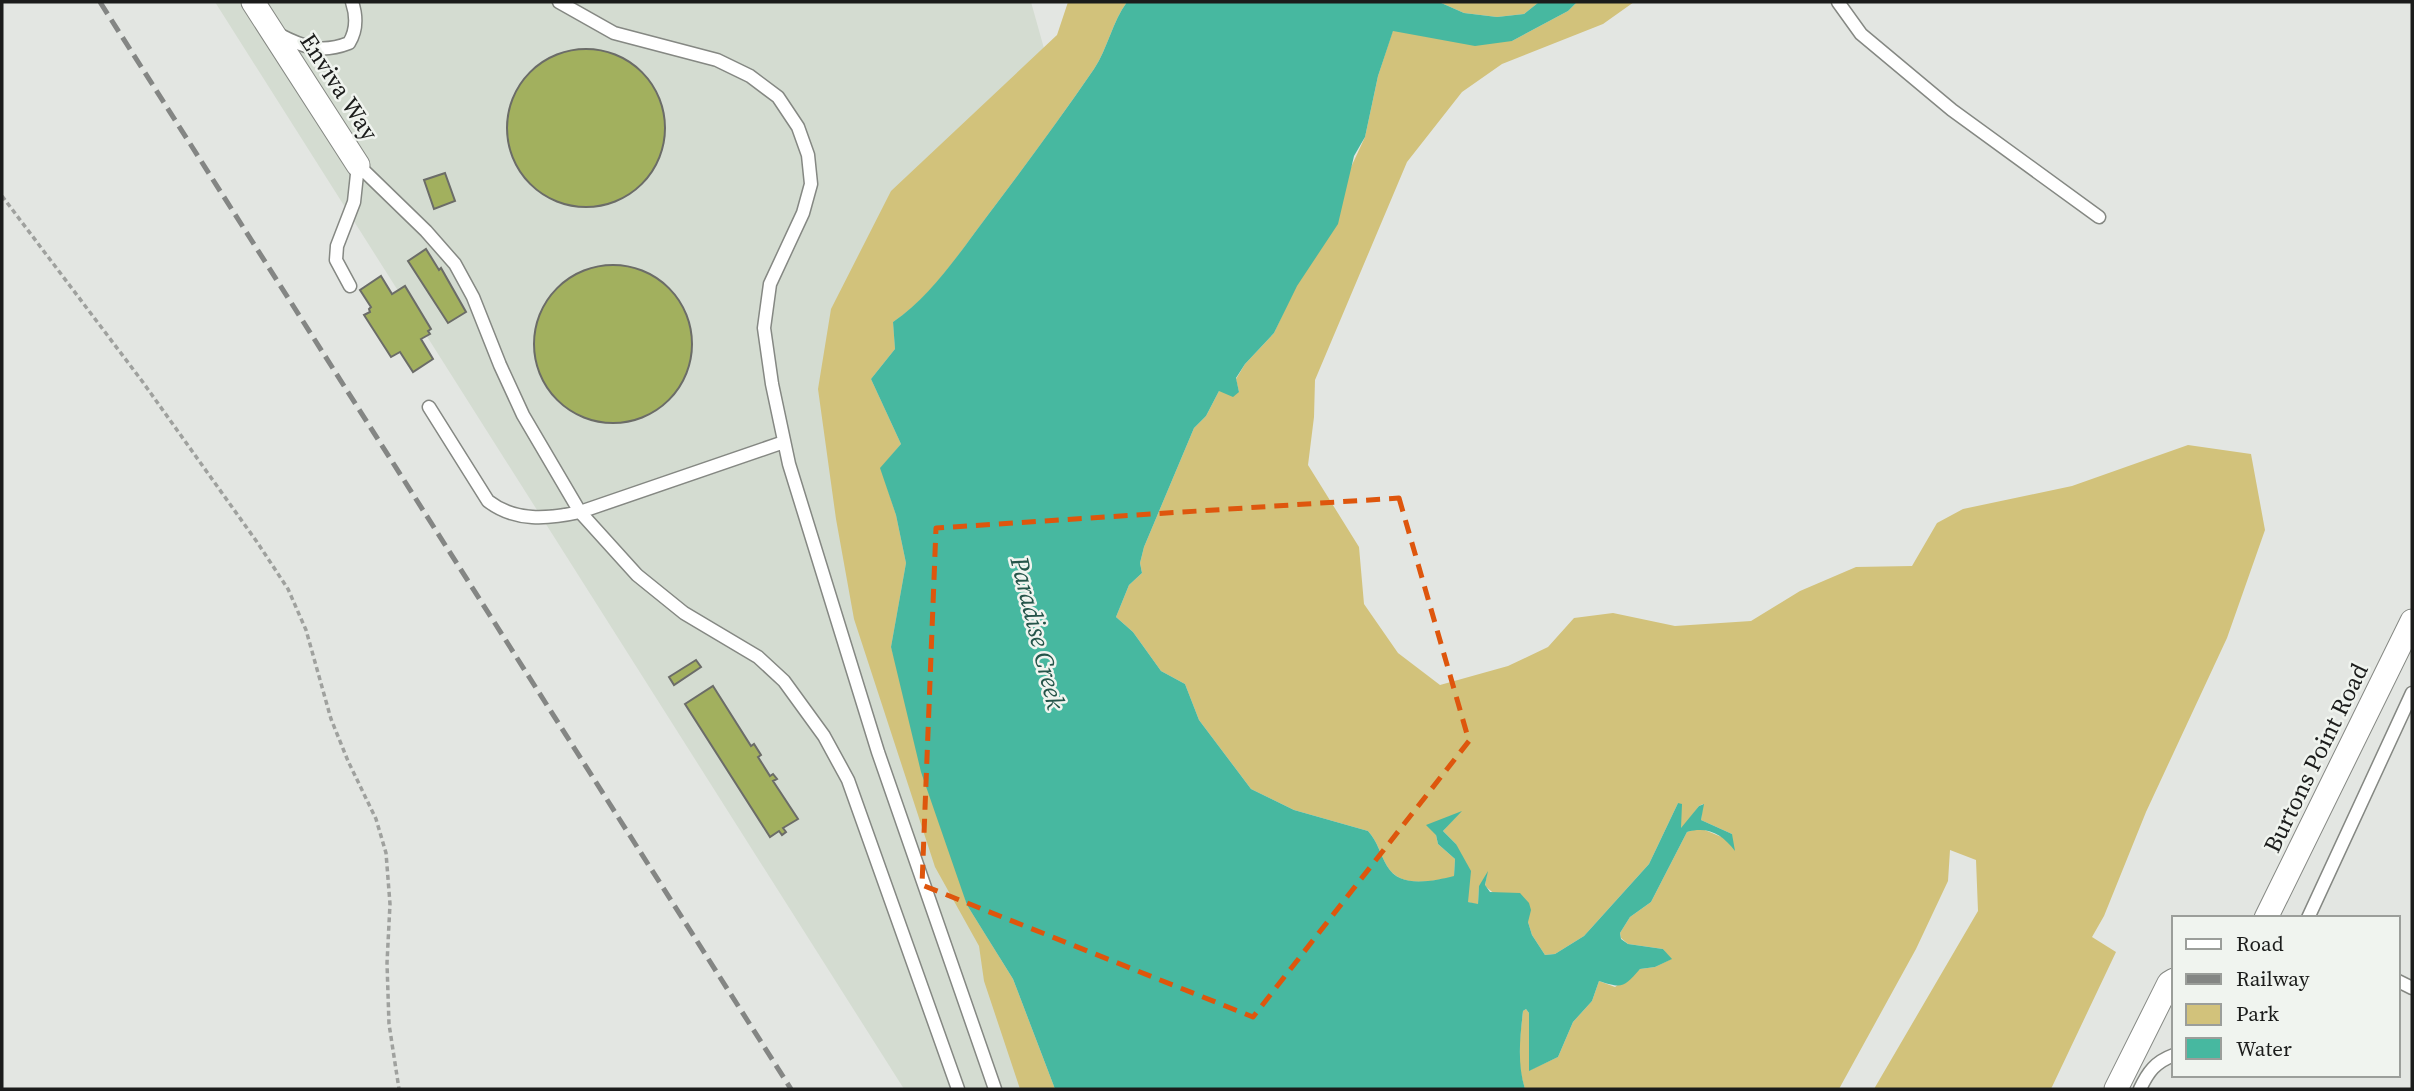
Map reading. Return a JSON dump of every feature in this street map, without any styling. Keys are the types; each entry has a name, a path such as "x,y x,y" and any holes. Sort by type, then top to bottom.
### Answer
{"street":[{"name":"Enviva Way","path":"253,2 358,165"},
{"name":"Burtons Point Road","path":"2267,916 2412,621"},
{"path":"2116,1089 2172,981"}],"lane":[{"path":"271,30 311,48 324,50 339,47 349,43 354,34 356,20 352,2"},
{"path":"559,2 614,33 717,60 750,76 778,97 798,127 808,155 811,184 803,213 770,284 764,328 772,384 792,476 878,752 995,1089"},
{"path":"1838,2 1861,34 1952,110 2099,217"},
{"path":"350,286 336,260 337,246 354,202 358,165"},
{"path":"358,165 426,231 455,264 473,297 523,415 580,512 646,582 684,613 758,657 784,681 824,736 848,780 958,1089"},
{"path":"429,408 488,501 501,511 519,516 554,518 580,512 784,442"},
{"path":"2309,916 2412,692"},
{"path":"2140,1089 2148,1070 2172,1056"}],"path":[{"path":"2,196 142,381 288,589 306,630 331,719 376,819 386,853 390,904 387,963 389,1024 399,1089"}],"highlighted area":[{"path":"1399,498 1469,741 1253,1017 922,885 936,528"}],"shaded area":[{"path":"215,2 1031,2 1063,116 921,772 1055,1089 904,1089"}],"green space":[{"path":"1068,2 1127,2 1094,69 1040,145 943,275 920,300 893,322 895,349 871,379 901,444 881,468 896,515 906,563 891,647 967,905 1013,979 1055,1089 1020,1089 984,981 979,946 935,867 854,619 836,519 818,389 831,309 891,191 1057,35"},
{"path":"1439,2 1539,2 1524,14 1497,17 1464,13"},
{"path":"1577,2 1634,2 1603,24 1502,64 1462,92 1407,162 1315,380 1308,465 1359,547 1364,604 1398,653 1440,685 1508,666 1548,647 1574,618 1613,613 1675,626 1751,621 1800,591 1856,567 1912,566 1937,523 1963,509 2072,486 2188,445 2251,454 2265,530 2227,638 2146,812 2104,916 2092,937 2116,952 2051,1089 1874,1089 1978,911 1976,860 1950,850 1948,881 1916,949 1839,1089 1525,1089 1520,1060 1523,1011 1526,1009 1529,1013 1530,1070 1558,1057 1573,1022 1592,1001 1599,981 1615,987 1640,969 1655,967 1671,959 1663,949 1628,944 1621,938 1620,933 1630,917 1651,902 1687,832 1700,828 1724,838 1732,834 1701,820 1703,804 1681,830 1678,803 1649,864 1584,936 1555,954 1545,955 1532,935 1528,922 1485,886 1487,874 1479,887 1478,905 1468,902 1456,844 1443,831 1460,812 1436,835 1438,844 1455,859 1454,877 1418,882 1400,878 1387,866 1368,831 1294,810 1251,789 1199,720 1185,684 1161,671 1133,632 1116,617 1129,585 1142,573 1140,563 1144,547 1194,428 1206,416 1219,391 1239,392 1236,379 1245,364 1274,333 1365,137 1378,76 1393,30 1429,37 1512,41 1568,11"}],"water":[{"name":"Paradise Creek","path":"1127,2 1439,2 1464,13 1497,17 1524,14 1539,2 1577,2 1568,11 1512,41 1475,46 1393,31 1378,76 1365,137 1354,156 1338,224 1297,286 1274,333 1245,364 1236,378 1239,392 1233,397 1219,391 1206,416 1194,428 1144,547 1140,563 1142,573 1129,585 1116,617 1133,632 1161,671 1185,684 1199,720 1251,789 1294,810 1368,831 1387,866 1400,878 1418,881 1454,876 1455,859 1438,844 1436,835 1426,825 1462,811 1443,831 1456,844 1471,871 1468,902 1478,904 1479,886 1488,871 1485,885 1490,892 1520,893 1529,903 1531,910 1528,922 1532,935 1545,955 1555,954 1584,936 1649,864 1678,803 1682,804 1681,828 1699,806 1704,804 1701,820 1732,834 1735,851 1714,833 1702,830 1687,832 1651,902 1630,917 1620,933 1621,939 1628,944 1663,949 1672,959 1655,967 1640,969 1622,985 1599,981 1592,1001 1573,1022 1558,1057 1529,1071 1529,1013 1526,1009 1523,1011 1520,1060 1525,1089 1055,1089 1013,979 967,905 921,772 891,647 906,563 896,515 880,468 901,444 871,379 895,349 893,322 943,275 1040,145 1094,69"}],"building":[{"path":"586,49 616,55 642,72 659,98 665,128 659,158 642,184 616,201 586,207 556,201 530,184 513,158 507,128 513,98 530,72 556,55"},
{"path":"445,173 455,201 434,209 424,180"},
{"path":"426,249 439,270 441,268 466,312 448,323 408,261"},
{"path":"613,265 643,271 669,288 686,314 692,344 686,374 669,400 643,417 613,423 583,417 557,400 540,374 534,344 540,314 557,288 583,271"},
{"path":"381,276 392,294 405,286 431,329 428,331 430,334 421,339 433,359 413,372 400,352 391,357 364,315 370,312 371,307 360,290"},
{"path":"696,660 701,667 674,685 669,677"},
{"path":"713,686 751,746 754,744 761,755 758,757 770,776 773,774 777,779 773,781 798,819 783,828 786,832 782,835 779,831 770,837 685,704"}],"railway":[{"path":"100,2 791,1089"}]}
